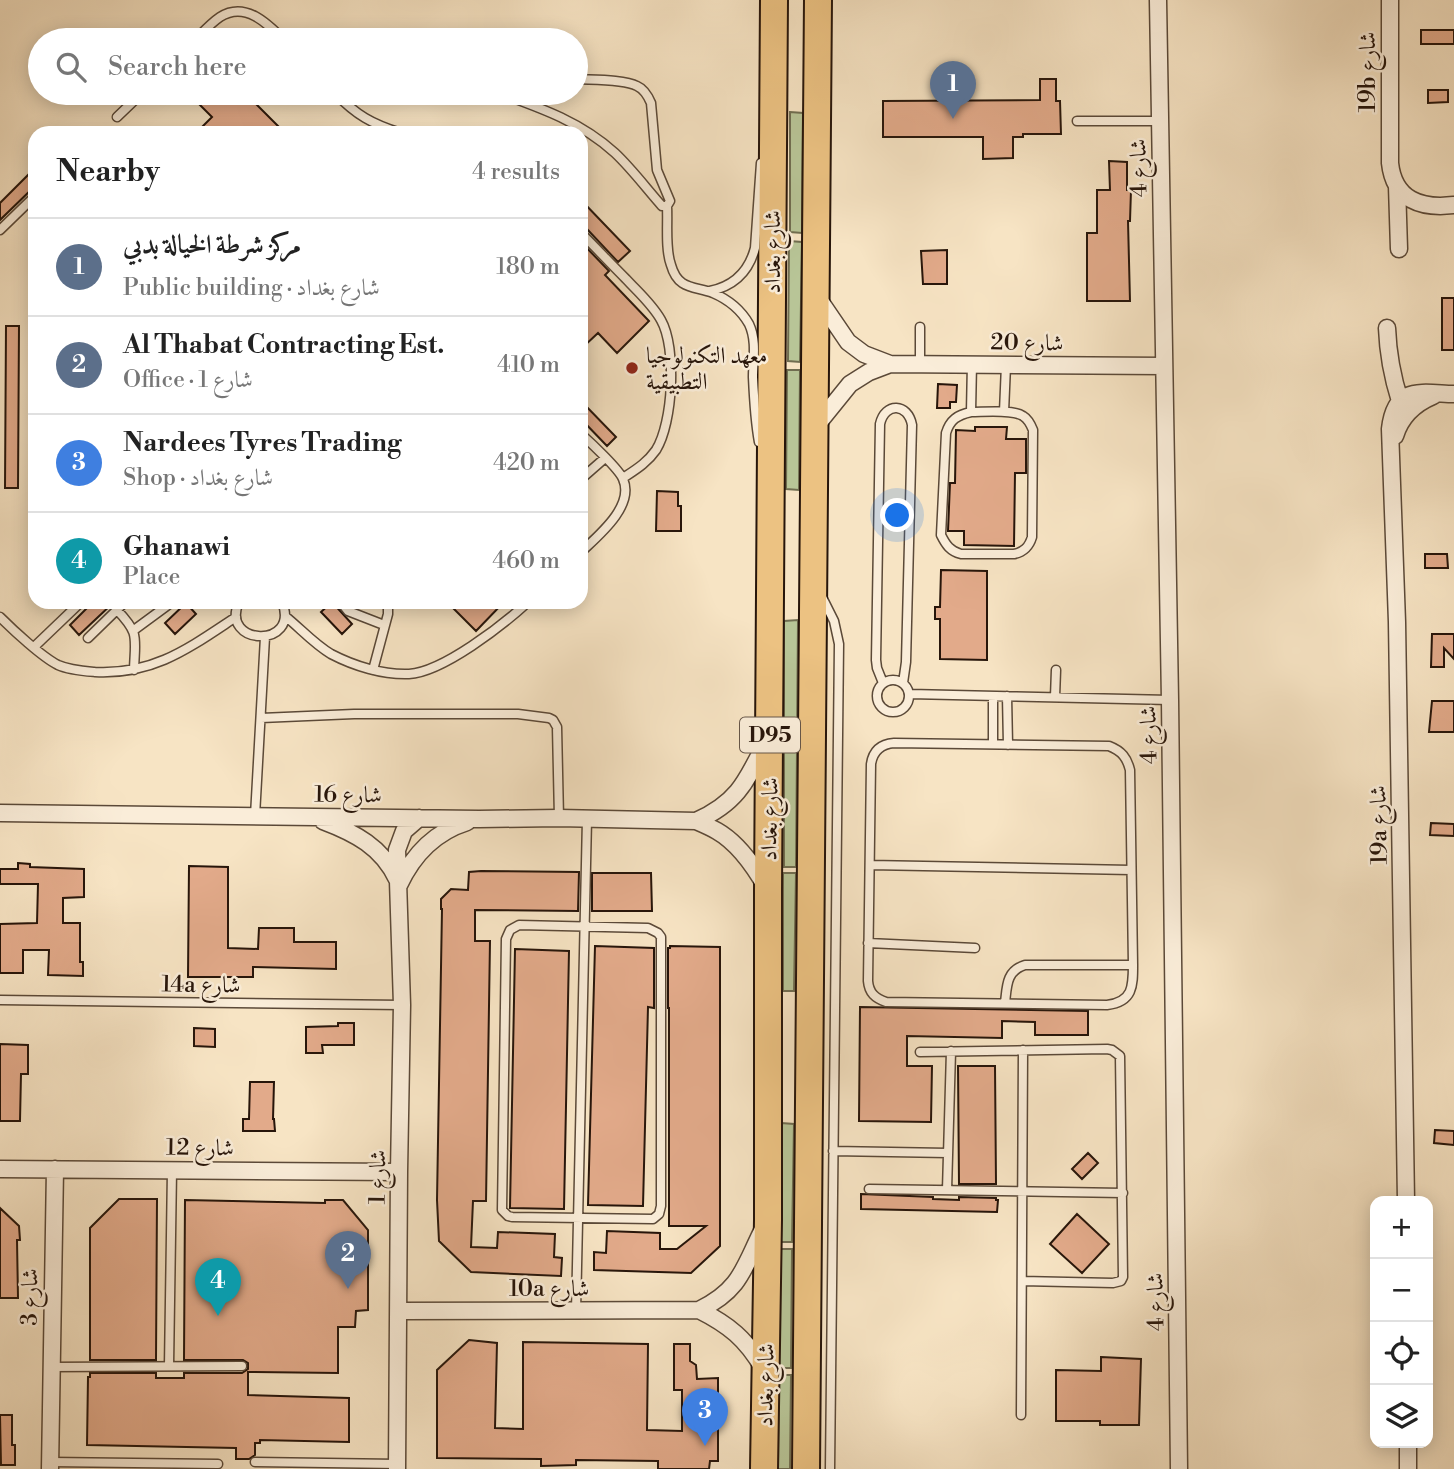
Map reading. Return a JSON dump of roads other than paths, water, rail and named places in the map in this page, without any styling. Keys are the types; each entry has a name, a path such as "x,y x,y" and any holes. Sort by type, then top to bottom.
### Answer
{"main road":[{"name":"شارع بغداد","path":"764,1469 768,1220 774,0"},
{"name":"شارع بغداد","path":"806,1469 818,0"}],"street":[{"name":"شارع 4","path":"1158,0 1179,1469"},
{"name":"19b شارع","path":"1390,0 1390,144"},
{"path":"1390,144 1391,174 1405,196 1415,202 1435,206 1454,204"},
{"path":"1390,144 1396,171 1409,188 1454,204"},
{"path":"1397,186 1399,249"},
{"name":"شارع 20","path":"815,292 848,342 864,354 890,364"},
{"path":"1387,328 1388,353 1401,401 1418,392 1448,394"},
{"name":"شارع 20","path":"814,428 850,384 869,372 890,364 1164,366"},
{"path":"1392,449 1396,430 1407,413 1423,400 1448,394"},
{"name":"19a شارع","path":"1401,401 1394,409 1391,420 1397,622 1406,1196"},
{"path":"696,821 719,809 739,791 769,734"},
{"name":"شارع 16","path":"0,813 696,821 719,831 734,844 753,866 768,891"},
{"path":"311,817 349,831 370,844 387,863 399,885"},
{"name":"شارع 1","path":"398,1466 402,1005 397,850 404,831 419,818"},
{"path":"399,885 411,862 428,843 449,829 479,819"},
{"name":"شارع 12","path":"0,1168 399,1172"},
{"name":"شارع 3","path":"50,1466 55,1169"},
{"path":"699,1310 724,1296 734,1285 768,1220"},
{"path":"699,1310 723,1323 744,1340 766,1372"},
{"name":"10a شارع","path":"399,1311 699,1310"},
{"path":"1408,1448 1408,1469"}],"lane":[{"path":"208,28 222,16 233,12 257,16 270,28"},
{"path":"588,80 637,85 648,97 651,103 657,170 670,201 667,206 672,270 686,285 699,291 721,288 734,281 745,271 753,256 761,162 773,113"},
{"path":"117,117 130,105"},
{"path":"349,105 378,126"},
{"path":"534,105 578,126"},
{"path":"1077,121 1160,121"},
{"path":"588,132 623,161 662,206 667,206"},
{"path":"0,230 28,203"},
{"path":"588,240 649,304 668,334 671,377 667,425 648,461 623,478"},
{"path":"707,291 723,298 737,309 751,329 754,344 755,414 761,454 772,494"},
{"path":"920,327 920,364"},
{"path":"971,412 972,363"},
{"path":"1004,412 1006,365"},
{"path":"883,683 876,660 880,424 886,411 900,408 911,418 912,425 906,662 903,683"},
{"path":"1004,412 1022,415 1033,430 1032,537 1026,549 1014,554 961,554 953,551 941,535 946,433 954,418 962,414 1004,412"},
{"path":"588,441 623,478 625,492 611,524 588,545"},
{"path":"588,474 605,458"},
{"path":"813,581 834,621 839,645 830,1469"},
{"path":"34,647 74,609"},
{"path":"134,630 164,609"},
{"path":"237,609 236,617 244,631 257,637 275,633 282,626 285,616 284,609"},
{"path":"346,609 384,625"},
{"path":"373,670 388,609"},
{"path":"285,616 329,653 373,670 410,674 437,666 494,632 521,609"},
{"path":"88,638 117,610 134,630 134,670"},
{"path":"0,617 58,665 82,671 108,672 134,670 159,663 183,652 236,617"},
{"path":"255,816 265,637"},
{"path":"1055,697 1056,670"},
{"path":"889,680 903,683 910,694 905,708 898,712 884,709 879,704 878,689 889,680"},
{"path":"910,694 1170,700"},
{"path":"993,696 993,744"},
{"path":"1007,696 1008,745"},
{"path":"261,718 518,714 549,718 557,727 559,818"},
{"path":"888,744 1008,745 1110,746 1125,756 1130,771 1133,985 1130,992 1126,998 1114,1004 879,1000 868,986 871,764 874,754 877,749 888,744"},
{"path":"576,1311 587,820"},
{"path":"870,865 1132,870"},
{"path":"519,925 584,927 648,928 661,937 661,1206 659,1214 653,1219 512,1217 502,1210 506,939 510,930 519,925"},
{"path":"869,943 975,948"},
{"path":"1005,1003 1008,979 1016,969 1025,965 1133,965"},
{"name":"14a شارع","path":"0,1000 402,1005"},
{"path":"920,1052 1107,1049 1119,1056 1124,1273 1121,1281 1022,1281"},
{"path":"1021,1415 1023,1050"},
{"path":"947,1190 951,1051"},
{"path":"833,1151 948,1153"},
{"path":"169,1366 172,1170"},
{"path":"869,1189 1123,1193"},
{"path":"51,1367 242,1366"},
{"path":"255,1462 398,1466"},
{"path":"50,1466 218,1464"}],"place":[{"name":"مركز شرطة الخيالة بدبي","path":"953,119"},
{"name":"معهد التكنولوجيا التطبيقية","path":"632,368"},
{"name":"Al Thabat Contracting Est.","path":"348,1289"},
{"name":"Ghanawi","path":"218,1316"},
{"name":"Nardees Tyres Trading","path":"705,1446"}]}
